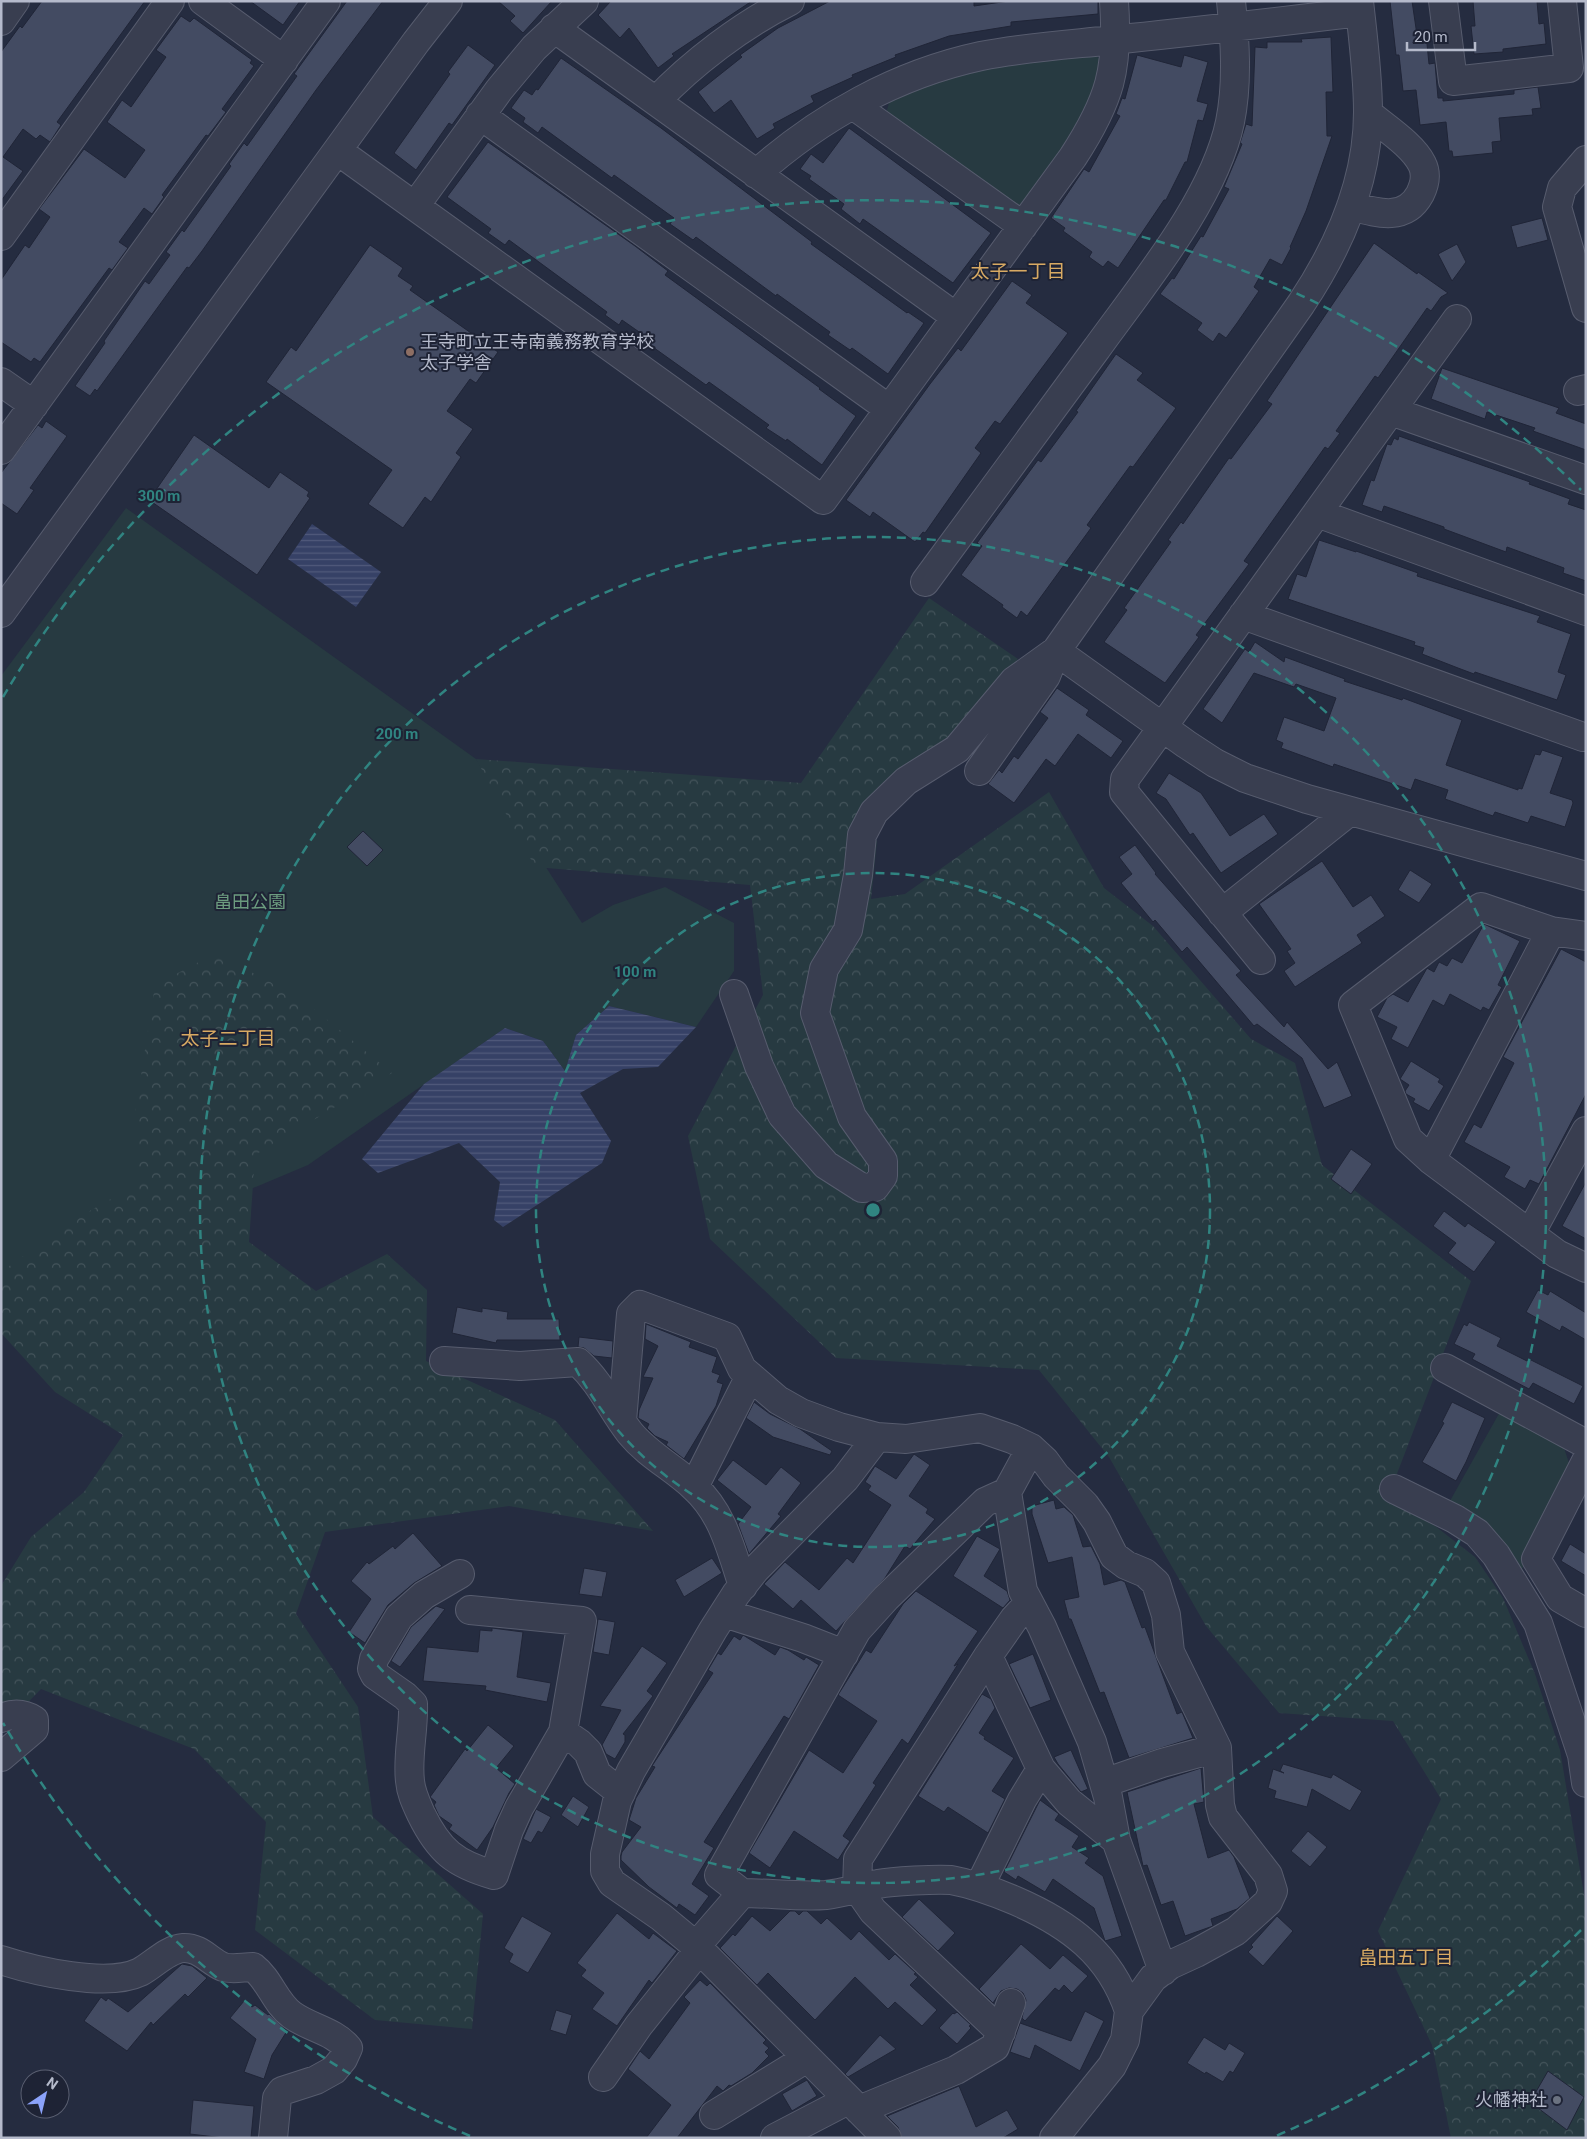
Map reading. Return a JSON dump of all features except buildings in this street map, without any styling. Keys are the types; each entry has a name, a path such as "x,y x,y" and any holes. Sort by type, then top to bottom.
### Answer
{"street":[{"path":"1,21 15,1"},
{"path":"1,236 170,1"},
{"path":"203,1 284,60"},
{"path":"1,450 326,1"},
{"path":"415,206 480,115 518,66 554,28 584,1"},
{"path":"656,101 679,78 738,32 790,1"},
{"path":"338,150 823,500 1073,157 1100,111 1108,90 1113,67 1115,40 1114,1"},
{"path":"1444,1 1453,81 1569,68 1562,1"},
{"path":"1,613 416,42 439,4"},
{"path":"756,174 809,131 853,105 919,75 980,57 1024,49 1115,40 1232,14 1360,7 1368,114 1360,175 1351,206 1336,245 1302,304 1056,650 1046,676 979,771"},
{"path":"925,582 1130,302 1193,211 1222,150 1230,122 1234,95 1232,14"},
{"path":"554,28 956,317"},
{"path":"853,105 1023,226"},
{"path":"1351,206 1375,212 1405,211 1417,200 1423,188 1425,177 1422,164 1410,148 1368,114"},
{"path":"480,115 889,410"},
{"path":"1586,160 1562,188 1557,207 1576,241 1586,308"},
{"path":"1261,960 1124,792 1125,779 1457,319"},
{"path":"1,382 34,406"},
{"path":"1390,411 1586,480"},
{"path":"1317,513 1586,611"},
{"path":"1243,615 1585,735"},
{"path":"1056,650 1215,763 1269,788 1586,876"},
{"path":"734,994 759,1066 782,1116 826,1165 862,1188 875,1187 883,1176 883,1161 852,1117 815,1014 824,969 848,930 858,875 862,835 874,812 906,781 957,749 1014,681 1056,650"},
{"path":"1222,913 1350,811"},
{"path":"1586,936 1552,931 1481,907 1353,1004 1408,1139 1431,1160 1557,1254 1586,1268"},
{"path":"1431,1160 1552,931"},
{"path":"1530,1234 1586,1131"},
{"path":"622,1421 632,1314 640,1305 727,1337 742,1369 778,1400 801,1413 839,1427 877,1437 906,1438 980,1428 1031,1448 1085,1505 1097,1522 1114,1556 1126,1565 1145,1573 1156,1583 1166,1615 1170,1652 1207,1731 1217,1748 1220,1806 1223,1817 1268,1875 1274,1891 1268,1902 1236,1931 1170,1965 1153,1978 1129,2011"},
{"path":"444,1361 520,1366 578,1362 594,1376 630,1433 651,1454 694,1487 710,1504 721,1521 743,1586"},
{"path":"1444,1368 1586,1444"},
{"path":"694,1487 750,1376"},
{"path":"877,1437 845,1480 782,1543 743,1586 724,1613 636,1763 617,1801 605,1854 604,1871 612,1883 661,1917 698,1948 887,2138"},
{"path":"1031,1448 1007,1492 986,1502 886,1598 857,1630 719,1876 742,1893 826,1894 881,1883 949,1880 979,1887 1046,1915 1075,1933 1100,1959 1122,1989 1129,2011 1125,2040 1112,2066 1054,2138"},
{"path":"1586,1461 1536,1559 1560,1598 1586,1613"},
{"path":"1394,1489 1455,1519 1477,1534 1496,1555 1538,1623 1584,1756 1586,1783"},
{"path":"1007,1492 1023,1591 1042,1627 1088,1733 1104,1783 1116,1840 1163,1971"},
{"path":"460,1574 424,1595 399,1617 374,1659 372,1669 375,1675 405,1696 413,1704 410,1782 413,1798 431,1835 445,1852 471,1868 494,1875 509,1830 519,1808 563,1732 582,1621 470,1610"},
{"path":"1519,1592 1548,1579"},
{"path":"1001,2032 873,1911 857,1888 858,1859 988,1656 1014,1619 1029,1603"},
{"path":"724,1613 794,1635 844,1654"},
{"path":"988,1656 1041,1769 1069,1802 1116,1840"},
{"path":"1,1718 9,1714 26,1714 34,1720 34,1729 1,1757"},
{"path":"563,1732 580,1743 588,1752 597,1774 621,1793"},
{"path":"1104,1783 1162,1763 1217,1748"},
{"path":"979,1887 1022,1800 1041,1769"},
{"path":"603,2077 639,2025 742,1893"},
{"path":"1,1960 62,1976 125,1976 139,1972 181,1948 194,1949 222,1966 232,1969 253,1968 262,1974 280,2003 291,2015 341,2039 348,2048 343,2059 334,2070 316,2080 282,2091 277,2098 273,2138"},
{"path":"777,2137 853,2105 956,2070 995,2047 1011,2003"},
{"path":"714,2115 807,2058"}],"green space":[{"path":"1093,52 1106,66 1093,103 1026,205 1008,206 885,117 891,96 970,70"},
{"name":"畠田公園","path":"126,508 476,759 582,923 613,905 665,887 734,923 734,971 696,1027 609,1006 576,1035 565,1071 543,1041 505,1028 308,1165 1,1294 1,676"},
{"path":"929,598 1018,659 948,741 867,807 849,830 877,841 871,899 905,894 1049,792 1104,888 1153,926 1251,1039 1295,1063 1322,1165 1471,1281 1388,1497 1426,1519 1475,1557 1503,1598 1535,1674 1560,1750 1586,1906 1586,2138 1451,2138 1432,2045 1378,1931 1441,1799 1393,1721 1279,1713 1206,1626 1109,1457 1039,1370 836,1358 710,1239 688,1136 763,995 750,885 535,867 476,759 801,783"},
{"path":"216,953 302,999 392,1073 255,1155 249,1242 316,1291 387,1254 427,1290 426,1361 555,1420 653,1531 509,1506 325,1532 296,1614 358,1707 373,1817 483,1914 472,2029 375,2020 255,1930 266,1822 194,1749 41,1689 1,1730 1,1586 31,1537 84,1492 123,1435 55,1392 1,1333 1,1272 72,1221 139,1183 135,1114 155,985"},
{"path":"1501,1410 1562,1442 1570,1466 1520,1573 1446,1508"}],"water":[{"path":"312,524 381,572 356,607 288,559"},
{"path":"609,1006 696,1027 658,1067 623,1069 580,1093 611,1141 602,1163 503,1227 494,1220 500,1182 459,1143 378,1173 362,1159 424,1084 505,1028 543,1041 565,1071 576,1035"}],"place":[{"name":"王寺町立王寺南義務教育学校 太子学舎","path":"410,352"},
{"name":"火幡神社","path":"1557,2100"}],"district":[{"name":"太子一丁目","path":"1018,271"},
{"name":"太子二丁目","path":"228,1038"},
{"name":"畠田五丁目","path":"1406,1957"}]}
